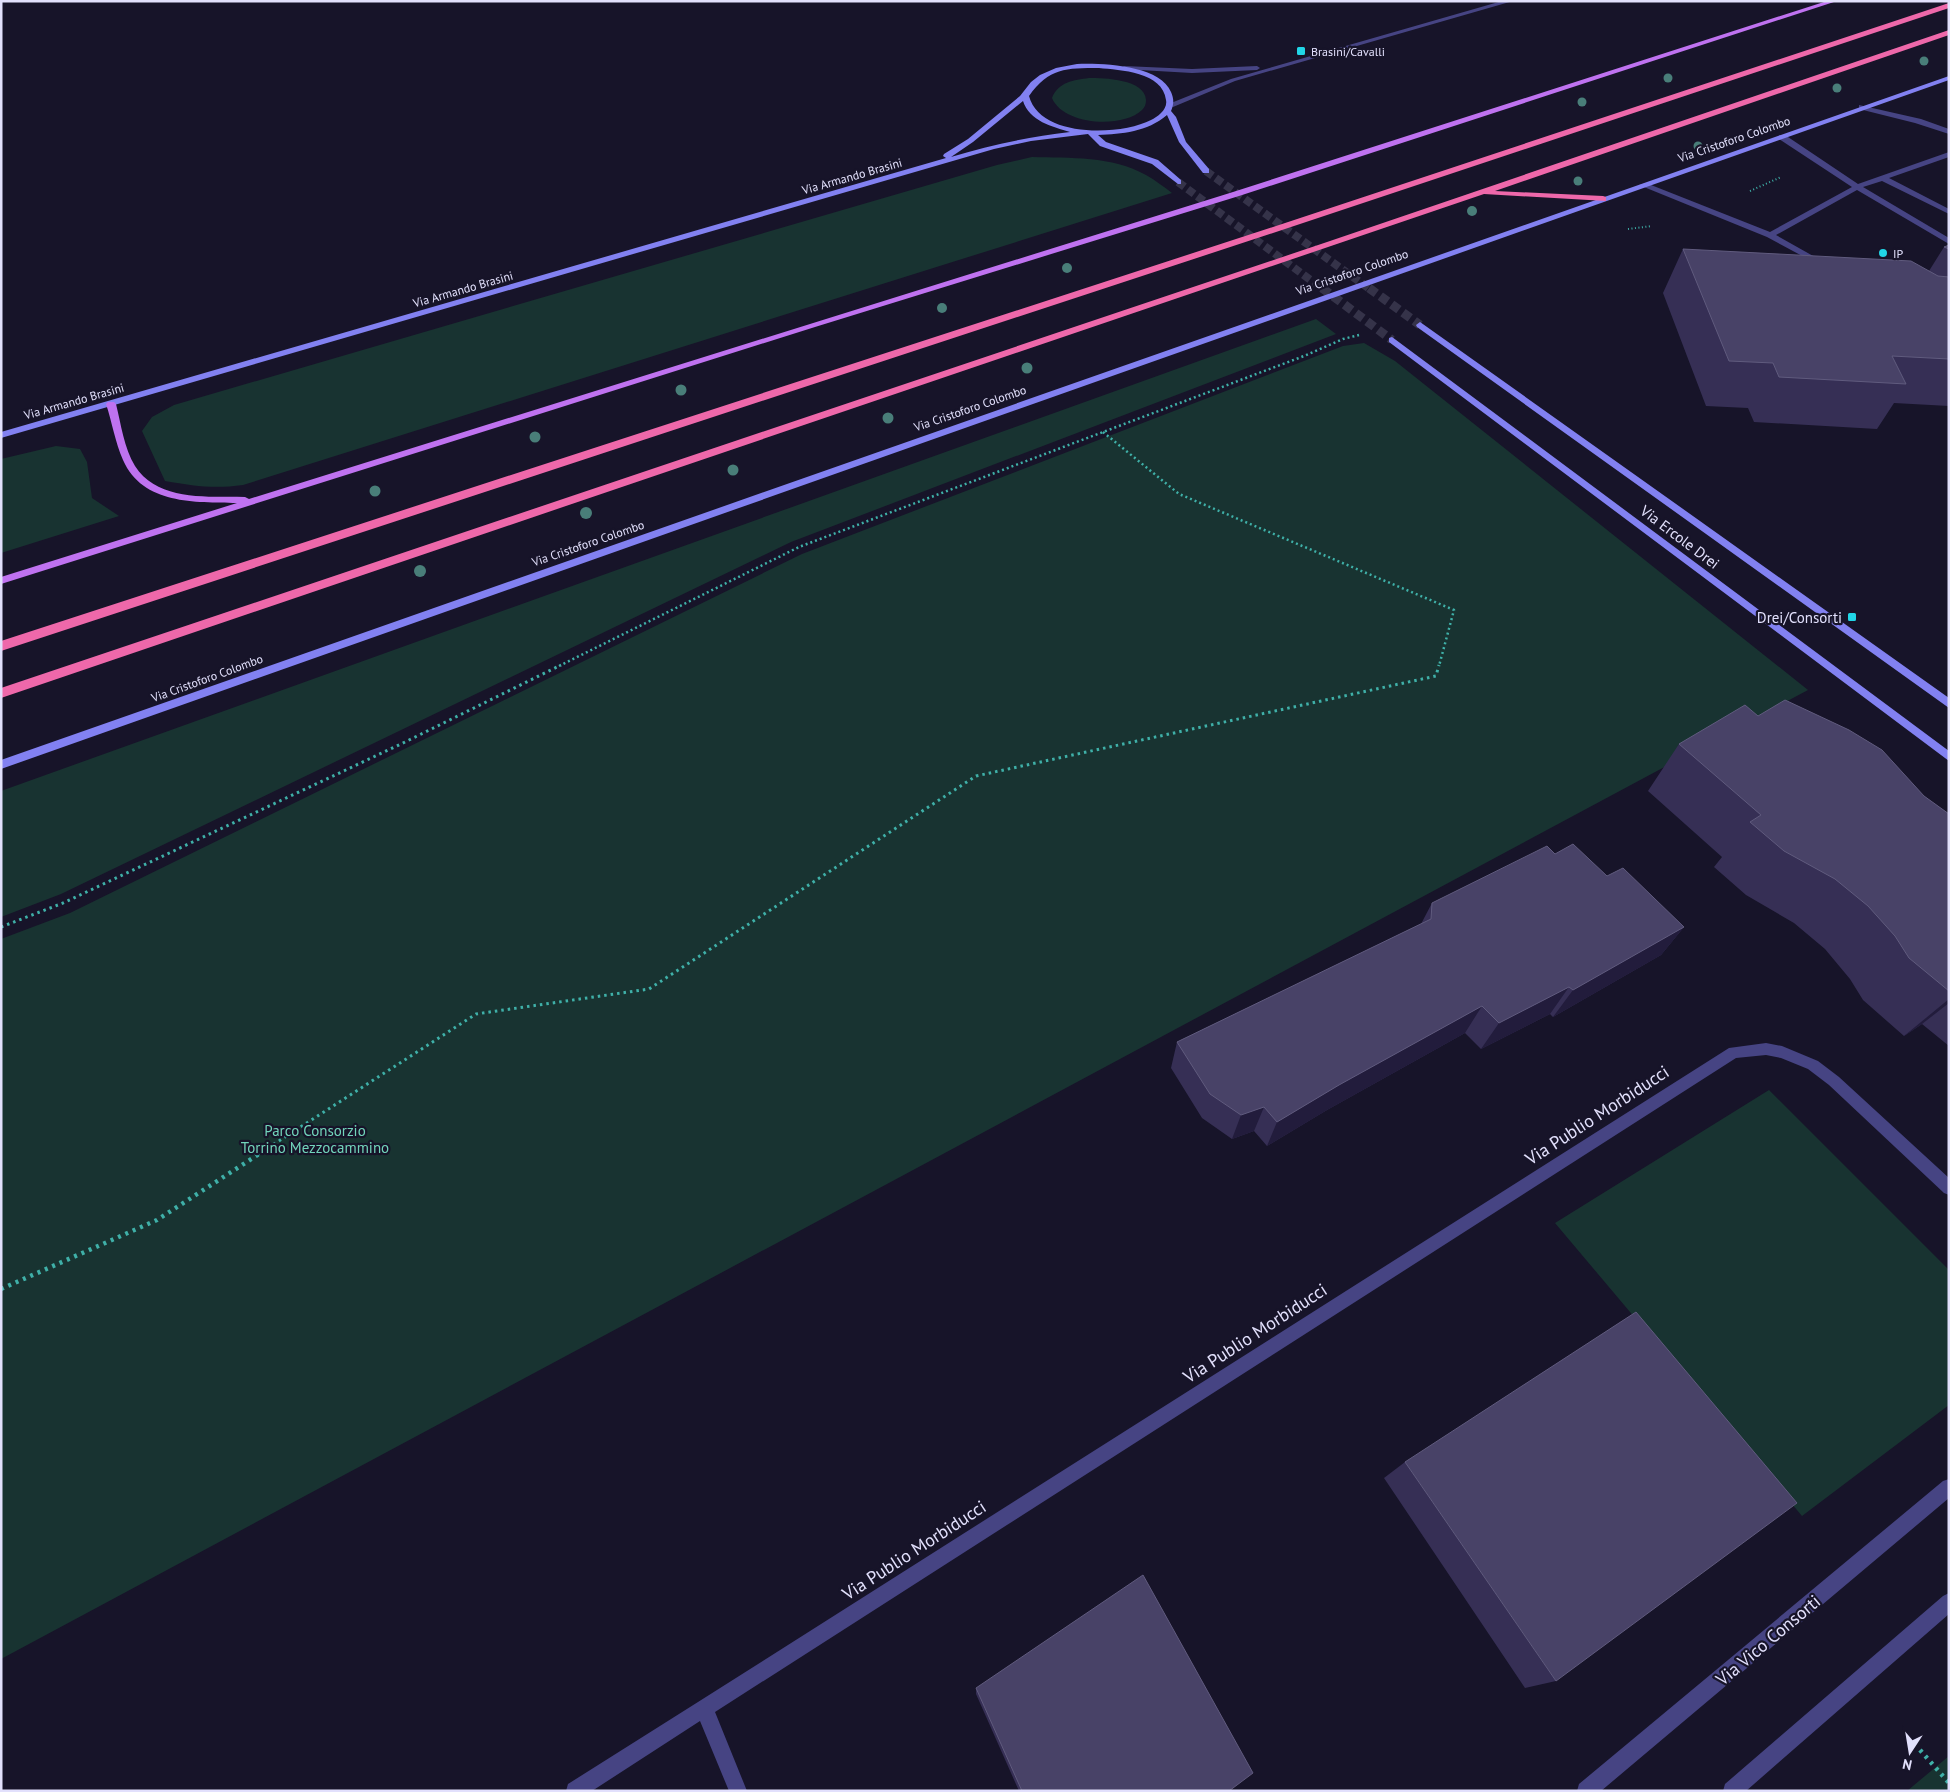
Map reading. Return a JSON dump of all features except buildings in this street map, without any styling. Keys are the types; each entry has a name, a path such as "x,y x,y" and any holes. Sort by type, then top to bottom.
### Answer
{"highway":[{"path":"1,646 1276,229 1949,5"},
{"path":"1,693 1480,193 1949,32"},
{"path":"1480,193 1603,199"}],"main road":[{"path":"1,581 1236,194 1834,1"},
{"path":"110,404 131,467 145,484 154,490 177,496 255,500"}],"street":[{"name":"Via Armando Brasini","path":"1,435 1018,141 1088,133 1120,132 1141,127 1157,120 1169,108 1216,86 1510,1"},
{"name":"Via Armando Brasini","path":"932,166 968,142 1026,95 1030,85 1042,76 1059,70 1080,66 1102,65 1124,68 1216,70 1294,63"},
{"name":"Via Armando Brasini","path":"1124,68 1145,74 1161,83 1169,94 1169,108"},
{"name":"Via Cristoforo Colombo","path":"1,765 1782,137 1862,107 1949,78"},
{"name":"Via Armando Brasini","path":"1026,95 1028,106 1038,116 1054,124 1088,133"},
{"path":"1862,107 1918,121 1949,132"},
{"path":"1169,108 1183,142 1206,170"},
{"path":"1088,133 1103,144 1155,162 1178,182"},
{"path":"1782,137 1857,188 1949,242"},
{"path":"1770,235 1857,188 1949,154"},
{"path":"1883,178 1949,212"},
{"path":"1643,185 1770,235 1829,269"},
{"name":"Via Ercole Drei","path":"1420,325 1949,704"},
{"name":"Via Ercole Drei","path":"1392,340 1949,757"},
{"name":"Via Publio Morbiducci","path":"575,1791 1734,1052 1766,1049 1782,1052 1813,1065 1834,1081 1949,1188"},
{"name":"Via Vico Consorti","path":"1586,1791 1949,1487"},
{"path":"1732,1791 1949,1602"},
{"path":"704,1708 738,1791"}],"path":[{"path":"1,927 63,903 401,744 799,547 1304,356 1342,339"},
{"path":"1,1289 157,1220 476,1014 649,989 976,776 1436,676 1454,610 1178,494 1103,431"},
{"path":"1920,1750 1949,1784"}],"green space":[{"path":"1089,78 1123,81 1139,88 1144,93 1145,107 1133,116 1108,122 1080,119 1058,107 1052,98 1058,88 1072,81"},
{"path":"1032,157 1090,159 1119,164 1146,175 1172,193 243,485 223,487 165,481 142,431 152,417 174,405 997,165"},
{"path":"1316,319 1336,334 791,542 61,894 1,917 1,791"},
{"name":"Parco Consorzio Torrino Mezzocammino","path":"1364,343 1395,361 1808,690 1,1659 1,939 70,913 802,554 1343,346"},
{"path":"56,446 80,449 87,462 92,498 119,516 1,553 1,459"},
{"path":"1769,1090 1949,1270 1949,1405 1802,1516 1555,1223"},
{"path":"1949,1756 1949,1791 1907,1791"}],"tunnel":[{"path":"1206,171 1371,290"},
{"path":"1178,182 1324,290"},
{"path":"1322,288 1392,340"},
{"path":"1369,288 1420,325"}],"place":[{"name":"Brasini/Cavalli","path":"1301,51"},
{"name":"IP","path":"1883,253"},
{"name":"Drei/Consorti","path":"1852,617"}]}
